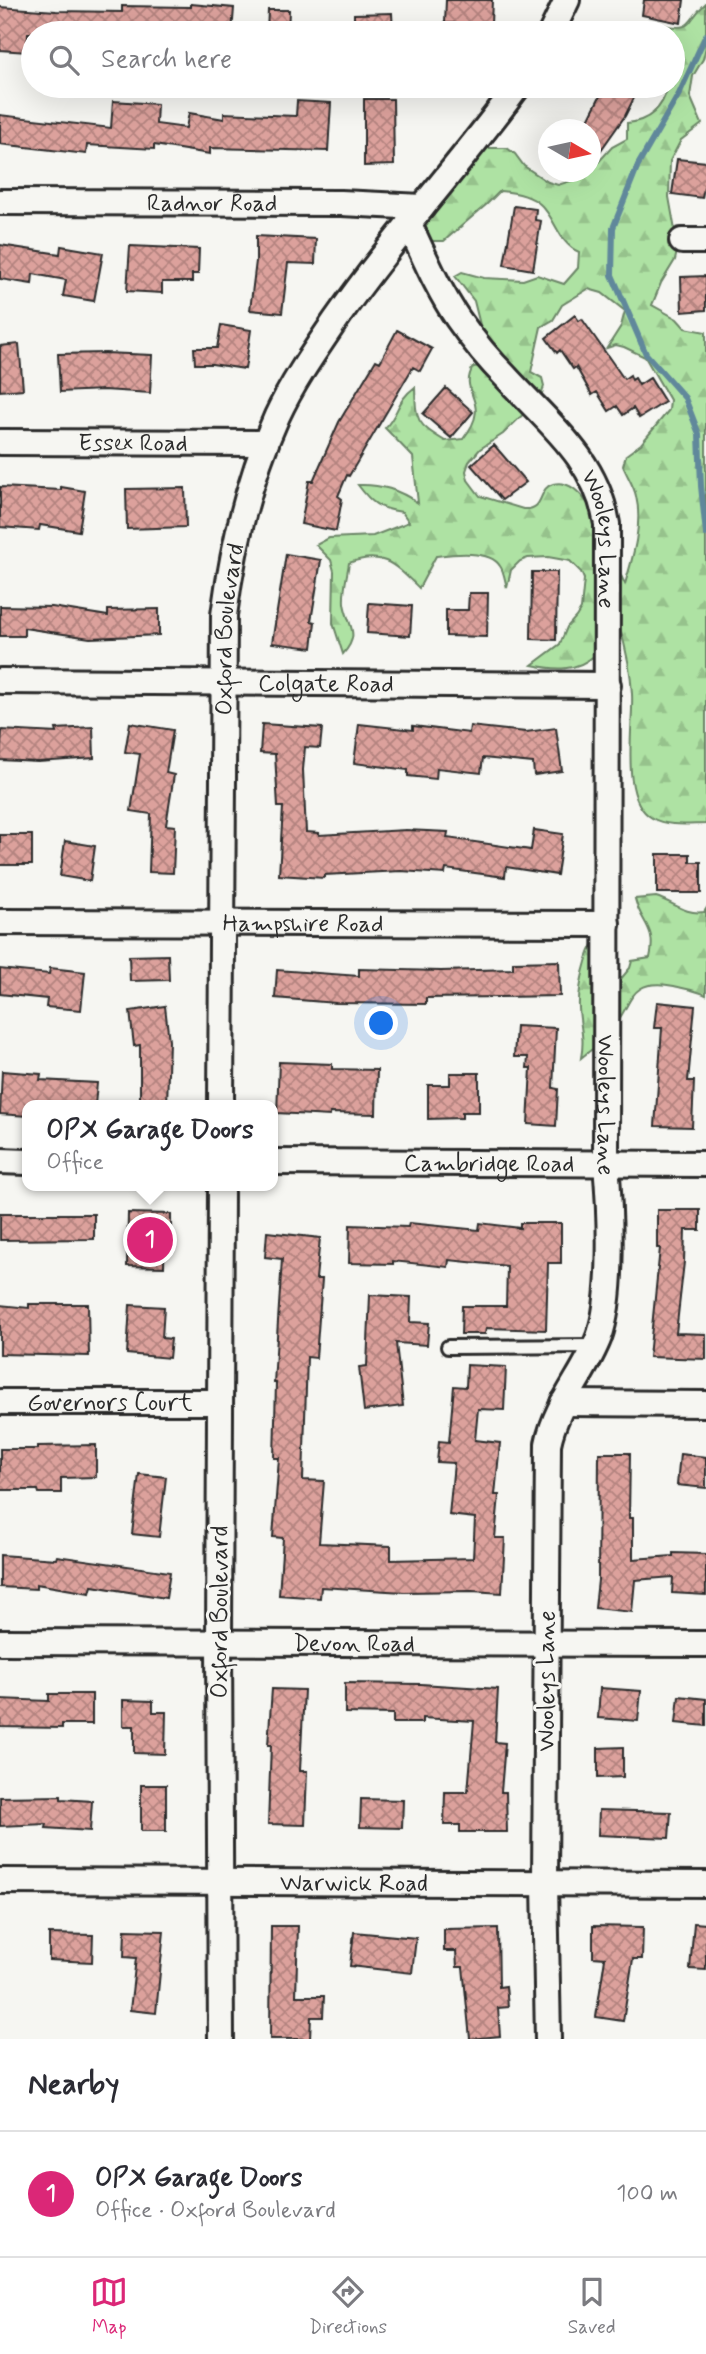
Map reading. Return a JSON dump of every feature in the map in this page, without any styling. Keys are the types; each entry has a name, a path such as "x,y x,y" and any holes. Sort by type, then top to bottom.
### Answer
{"street":[{"path":"557,21 567,0"},
{"path":"416,216 509,98"},
{"name":"Radnor Road","path":"0,202 341,203 416,216"},
{"name":"Oxford Boulevard","path":"221,1100 224,615 231,556 247,492 265,443 299,373 359,287 416,216"},
{"name":"Wooleys Lane","path":"416,216 434,277 458,319 505,377 555,425 597,487 604,505 608,543 607,1296 595,1346 563,1403 552,1426 548,1444 545,1884 548,2039"},
{"name":"Essex Road","path":"0,442 265,443"},
{"name":"Colgate Road","path":"0,681 608,685"},
{"name":"Hampshire Road","path":"0,922 607,924"},
{"path":"0,1161 22,1162"},
{"name":"Cambridge Road","path":"278,1163 706,1164"},
{"name":"Oxford Boulevard","path":"220,1191 221,2039"},
{"name":"Governors Court","path":"0,1402 219,1402"},
{"path":"563,1403 706,1404"},
{"name":"Devon Road","path":"0,1642 706,1644"},
{"name":"Warwick Road","path":"0,1881 706,1884"}],"lane":[{"path":"448,1347 595,1346"}],"green space":[{"path":"706,3 706,47 703,59 693,76 690,96 702,124 681,140 670,161 669,197 678,247 675,260 652,305 677,319 685,328 706,332 706,824 658,821 642,809 635,795 630,761 631,685 628,659 619,625 599,652 588,661 557,669 532,665 560,644 567,627 581,609 584,579 570,561 548,557 520,561 511,570 507,588 500,566 488,557 480,555 436,556 419,588 395,567 380,559 361,559 349,563 344,603 352,629 352,640 343,654 333,623 334,571 331,560 316,545 329,538 373,536 409,522 402,512 376,504 358,485 390,489 418,503 413,457 385,428 404,397 415,387 419,420 435,435 445,441 463,439 472,426 476,406 469,377 473,367 483,366 482,333 474,301 455,276 462,272 484,278 523,280 537,275 564,284 578,268 579,252 562,237 541,205 527,196 500,191 444,241 426,241 421,232 424,215 474,156 486,148 507,148 524,166 538,175 538,182 558,185 567,182 601,182 601,159 612,147 627,139 627,123 649,116 664,98 685,98 685,26","holes":["588,289 602,293 625,311 621,326 607,348 616,345 645,357 670,400 669,410 641,444 626,455 623,466 635,492 638,507 636,540 625,584 598,521 578,492 566,484 553,484 548,486 535,506 523,509 480,496 468,480 466,471 469,462 480,449 503,434 541,397 544,386 542,378 531,372 541,327 553,320 562,305"]},
{"path":"656,897 691,912 704,912 706,909 706,995 658,984 639,989 610,1032 581,1058 583,1044 580,991 586,961 593,944 597,938 620,980 632,961 650,958 650,932 635,899"}],"building":[{"path":"446,0 492,0 491,21 445,21"},
{"path":"644,0 684,0 681,21 642,15"},
{"path":"191,4 234,8 233,21 21,21 21,52 0,50 0,7 122,12 122,6 191,7"},
{"path":"268,10 289,10 289,21 268,21"},
{"path":"392,13 392,21 354,21 354,14"},
{"path":"599,98 634,98 601,150 601,119 588,119"},
{"path":"364,99 393,99 394,165 364,166"},
{"path":"113,101 157,104 156,124 186,128 189,113 224,119 224,113 296,116 297,101 331,103 328,151 210,148 210,154 154,145 154,149 87,145 86,154 0,144 0,115 111,128"},
{"path":"677,159 706,162 706,189 704,188 702,198 672,194"},
{"path":"514,206 536,209 535,220 541,221 533,270 504,265"},
{"path":"256,236 316,239 315,264 288,263 282,313 250,310"},
{"path":"0,245 60,254 61,246 103,253 94,301 63,296 66,280 33,274 32,284 0,279"},
{"path":"130,246 199,249 198,274 192,274 192,282 162,282 162,293 127,291"},
{"path":"706,276 706,310 682,312 681,277"},
{"path":"575,315 579,321 582,319 624,379 630,375 639,385 650,378 665,402 639,418 633,408 623,415 617,406 609,411 597,392 592,395 576,367 573,369 560,350 557,353 546,338"},
{"path":"221,325 251,330 245,369 195,364 194,348 217,348"},
{"path":"397,330 432,349 420,371 413,367 349,476 347,475 338,496 342,499 336,531 301,524 309,481 313,481 339,422 376,360 380,362"},
{"path":"19,344 23,389 0,391 0,346"},
{"path":"58,354 152,355 150,393 104,390 60,392"},
{"path":"446,388 473,412 451,438 423,414"},
{"path":"494,445 526,482 502,500 471,465"},
{"path":"0,487 61,490 61,487 85,491 79,531 40,525 39,530 0,527"},
{"path":"185,488 186,527 127,529 126,489"},
{"path":"286,554 321,560 311,621 315,622 312,648 272,643"},
{"path":"532,572 557,572 556,640 531,639"},
{"path":"469,593 488,593 487,637 446,636 446,610 468,610"},
{"path":"369,603 412,606 410,636 367,633"},
{"path":"0,606 52,607 108,616 108,610 159,609 159,635 90,638 24,628 24,636 0,636"},
{"path":"130,723 173,730 166,773 174,775 166,825 175,826 173,873 149,872 151,814 131,811 140,754 125,752"},
{"path":"262,724 322,728 320,748 305,747 303,770 306,832 319,835 406,830 448,832 447,838 531,850 534,830 563,834 557,875 506,867 505,877 446,869 445,874 401,871 324,875 324,878 279,875 283,807 278,807 275,754 260,753"},
{"path":"359,724 413,730 413,726 469,733 470,726 526,732 556,728 562,771 534,775 533,763 483,758 481,773 437,768 436,779 408,776 408,770 354,763"},
{"path":"93,727 94,758 38,762 0,760 2,730 57,733 56,729"},
{"path":"0,835 32,835 32,865 0,865"},
{"path":"65,841 95,846 90,881 60,876"},
{"path":"657,854 690,854 690,862 701,862 701,893 657,893"},
{"path":"168,955 169,980 130,981 129,956"},
{"path":"559,961 560,996 426,998 426,1004 336,1003 275,998 277,970 359,976 359,969 513,969 513,962"},
{"path":"50,968 85,972 81,1010 46,1007 47,999 0,994 0,969 49,974"},
{"path":"657,1002 695,1006 688,1081 694,1081 692,1127 655,1126 662,1028 654,1028"},
{"path":"165,1006 169,1041 167,1100 140,1100 140,1045 134,1046 130,1011"},
{"path":"516,1026 556,1028 553,1088 558,1089 556,1126 528,1124 531,1068 527,1068 528,1057 514,1057"},
{"path":"279,1062 332,1064 332,1069 377,1070 376,1114 330,1113 330,1116 278,1113"},
{"path":"2,1071 41,1074 40,1080 97,1083 95,1100 22,1100 22,1116 0,1114"},
{"path":"450,1073 479,1073 479,1112 462,1112 462,1118 428,1119 428,1085 450,1085"},
{"path":"657,1210 700,1210 700,1230 685,1230 676,1333 706,1334 706,1359 649,1357 660,1248 657,1248"},
{"path":"128,1213 171,1214 171,1231 165,1231 164,1267 127,1266"},
{"path":"0,1214 94,1214 94,1239 0,1240"},
{"path":"409,1223 479,1230 480,1223 520,1228 520,1223 561,1223 561,1263 548,1263 546,1330 486,1328 485,1334 461,1334 462,1306 506,1306 507,1266 449,1260 448,1267 393,1261 393,1264 349,1263 350,1225 408,1227"},
{"path":"267,1232 320,1238 316,1279 322,1279 316,1358 307,1357 303,1480 324,1481 319,1543 391,1546 391,1560 473,1558 475,1518 449,1515 454,1463 437,1462 439,1441 449,1442 454,1386 466,1387 467,1365 506,1367 504,1410 478,1409 475,1440 500,1443 495,1495 499,1495 495,1538 505,1538 502,1593 404,1592 321,1587 320,1598 279,1595 283,1538 273,1537 279,1458 274,1458 274,1383 282,1259 265,1257"},
{"path":"370,1295 411,1297 410,1322 429,1323 427,1345 396,1343 403,1406 364,1411 359,1367 367,1366"},
{"path":"29,1304 88,1304 89,1356 0,1354 0,1305 29,1308"},
{"path":"130,1305 164,1307 162,1338 171,1339 169,1358 127,1354"},
{"path":"96,1445 96,1477 61,1478 61,1493 0,1490 0,1449"},
{"path":"599,1453 630,1453 629,1518 633,1518 633,1559 673,1556 673,1553 706,1554 706,1595 672,1593 673,1577 635,1580 632,1612 595,1608 598,1580"},
{"path":"680,1454 706,1457 706,1488 677,1485"},
{"path":"139,1474 166,1477 159,1537 132,1534"},
{"path":"0,1555 56,1559 57,1556 170,1572 166,1598 92,1586 90,1593 36,1584 36,1589 0,1587"},
{"path":"345,1683 498,1689 495,1742 505,1743 501,1792 506,1792 507,1832 460,1832 460,1825 444,1825 445,1792 468,1792 474,1721 422,1718 422,1723 393,1723 393,1714 345,1713"},
{"path":"600,1688 641,1691 638,1721 598,1718"},
{"path":"272,1689 304,1690 300,1771 307,1771 305,1825 268,1824 271,1745 268,1745"},
{"path":"49,1694 92,1694 92,1724 62,1724 62,1728 0,1727 0,1699 49,1701"},
{"path":"679,1696 706,1699 706,1726 676,1723"},
{"path":"123,1700 153,1701 153,1712 166,1712 165,1754 134,1753 134,1726 123,1726"},
{"path":"623,1747 623,1777 598,1778 598,1748"},
{"path":"141,1785 166,1785 166,1831 141,1831"},
{"path":"61,1796 61,1799 92,1801 90,1831 46,1828 47,1824 0,1826 0,1797"},
{"path":"361,1799 403,1800 402,1828 360,1827"},
{"path":"599,1810 671,1812 669,1838 598,1835"},
{"path":"694,1923 706,1924 706,1970 690,1969"},
{"path":"271,1926 298,1926 296,1996 324,1996 323,2017 311,2017 310,2039 270,2039"},
{"path":"593,1926 643,1927 642,1959 633,1959 623,2021 596,2017 605,1958 593,1957"},
{"path":"498,1928 499,1987 506,1986 508,2007 498,2008 500,2036 470,2039 463,1967 457,1967 456,1951 444,1951 444,1929"},
{"path":"125,1930 164,1931 156,2013 130,2010 136,1958 124,1957"},
{"path":"354,1932 416,1938 412,1973 350,1966"},
{"path":"49,1934 93,1935 92,1962 49,1960"}],"waterway":[{"path":"685,81 706,35"},
{"path":"677,98 638,165 613,228 612,275 646,354 685,398 699,434 706,534"}],"place":[{"name":"OPX Garage Doors","path":"150,1240"}]}
